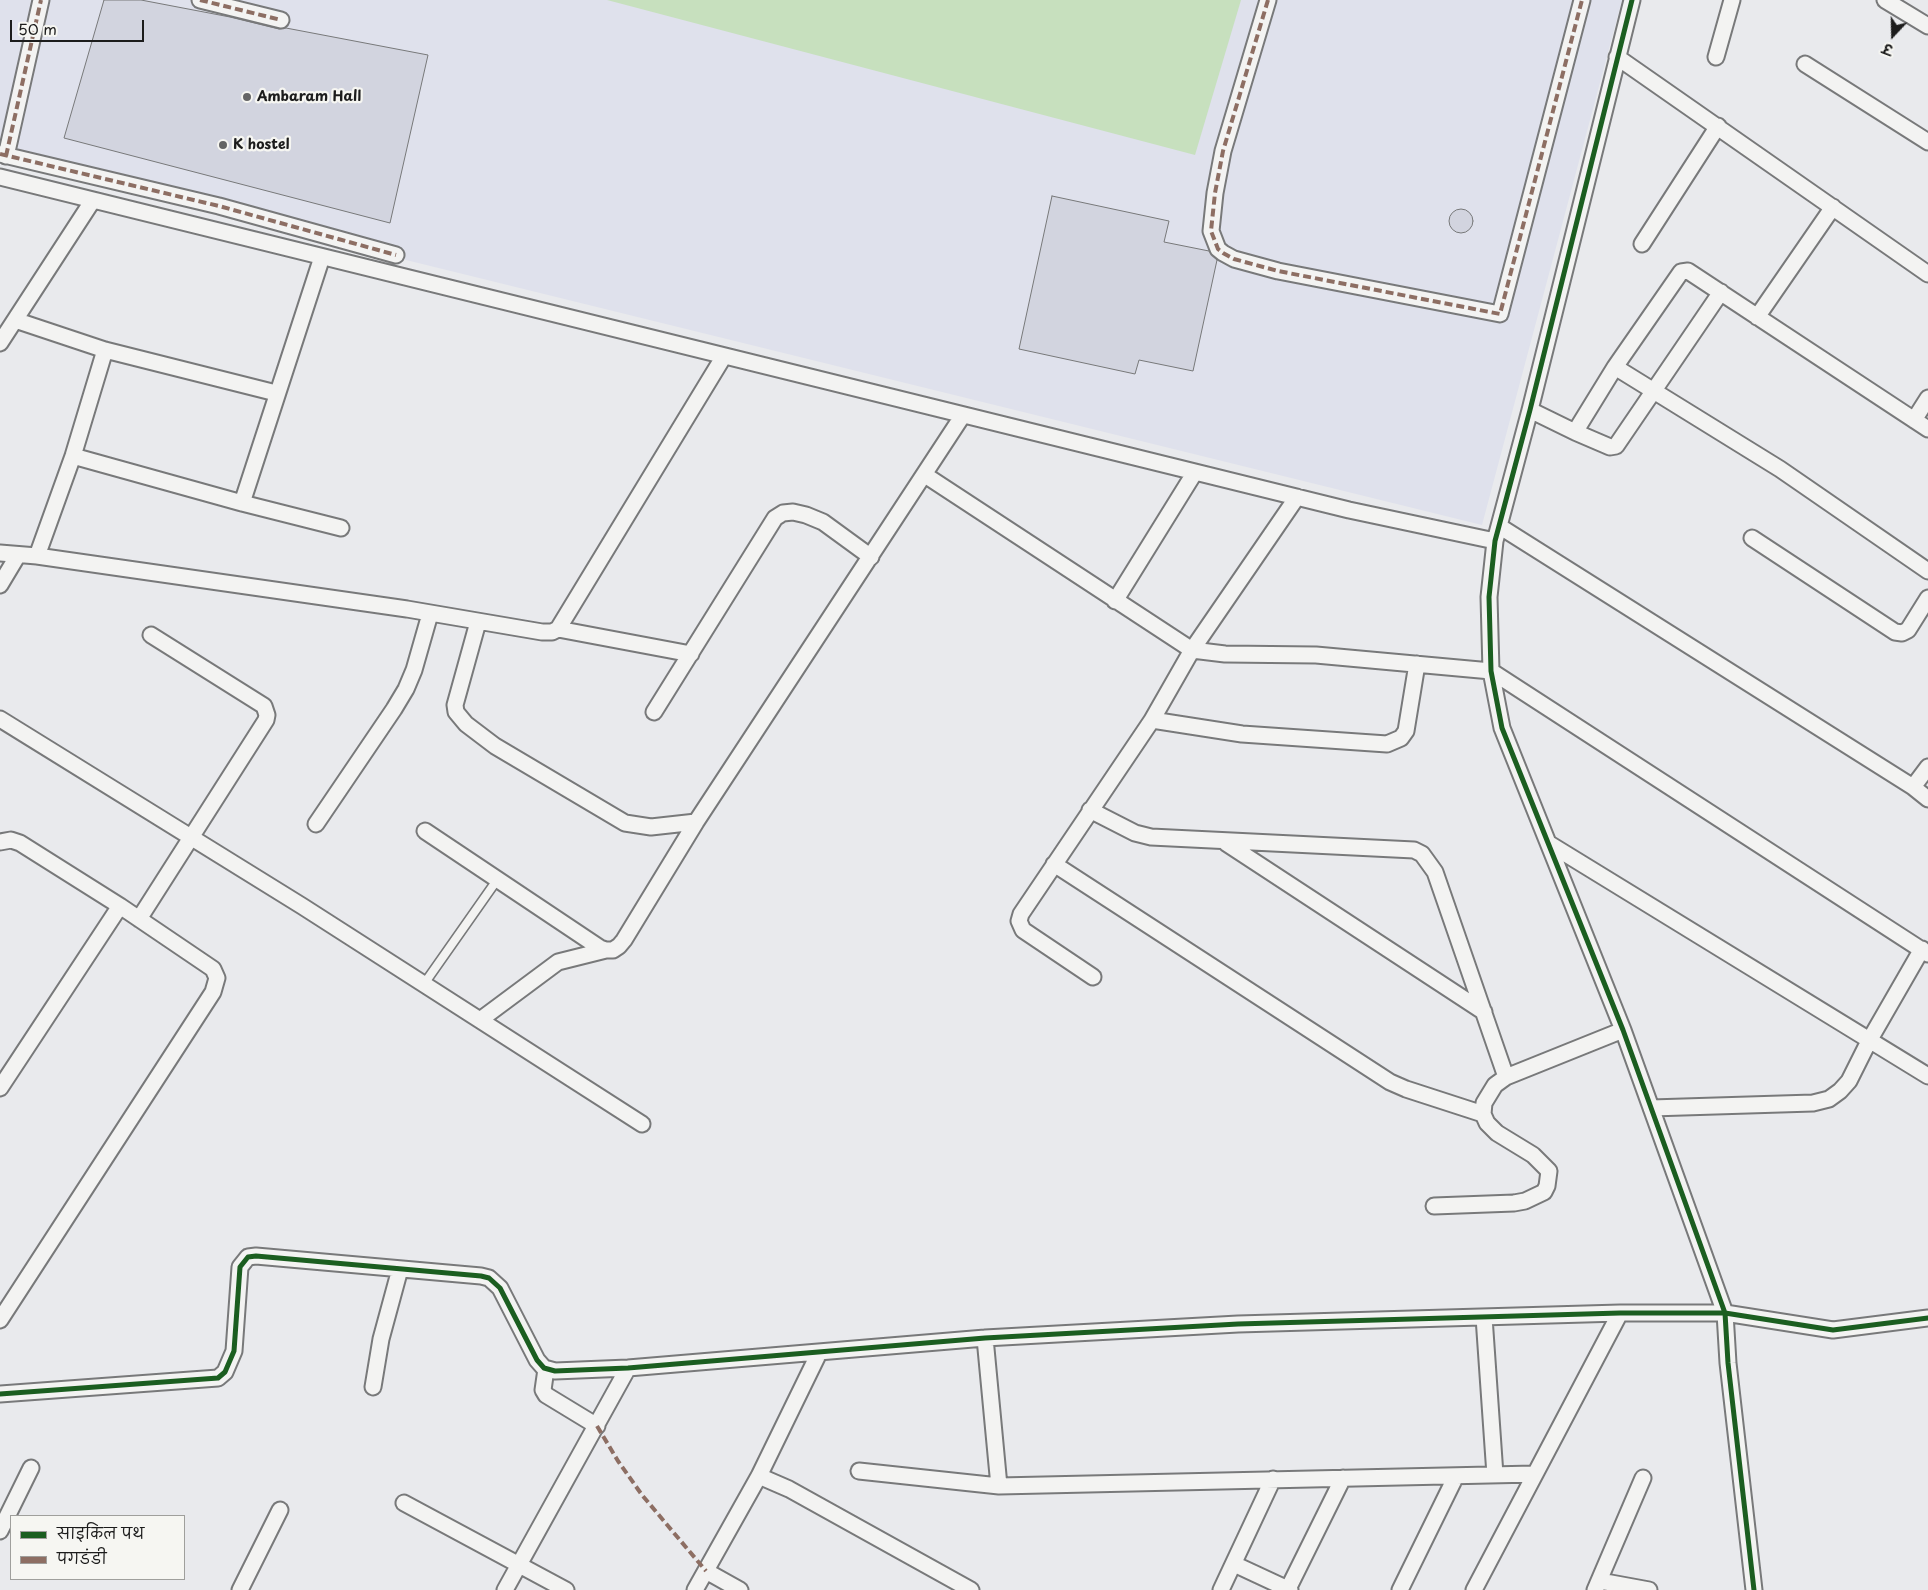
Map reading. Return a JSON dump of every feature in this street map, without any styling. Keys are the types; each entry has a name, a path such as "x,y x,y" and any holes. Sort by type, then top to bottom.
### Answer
{"street":[{"path":"41,0 3,155 219,206 396,255"},
{"path":"200,0 281,20"},
{"path":"1268,0 1224,151 1215,193 1211,231 1218,248 1234,259 1278,271 1500,314 1582,0"},
{"path":"1632,0 1530,410 1495,541 1489,597 1490,670 1502,728 1623,1030 1725,1313 1728,1363 1754,1590"},
{"path":"1716,57 1732,0"},
{"path":"1884,0 1928,26"},
{"path":"1617,57 1928,274"},
{"path":"1805,64 1928,142"},
{"path":"1642,244 1718,126"},
{"path":"0,177 1297,497 1495,541"},
{"path":"0,343 93,200"},
{"path":"1757,317 1833,207"},
{"path":"242,504 276,393 322,257"},
{"path":"1575,432 1615,367 1684,270 1691,272 1928,429"},
{"path":"1530,410 1610,447 1616,446 1721,292"},
{"path":"15,320 105,350 276,393"},
{"path":"37,556 72,456 105,350"},
{"path":"0,553 18,556 37,556 408,609 478,622 552,632 558,629 724,356"},
{"path":"1615,367 1780,470 1928,571"},
{"path":"1914,420 1928,398"},
{"path":"480,1020 558,962 613,950 624,940 696,822 963,415"},
{"path":"72,456 242,504 342,528"},
{"path":"1115,601 1195,472"},
{"path":"925,475 1192,650 1224,654 1316,655 1490,670 1925,951 1869,1041 1849,1081 1840,1091 1828,1099 1813,1103 1651,1108"},
{"path":"1093,977 1021,927 1019,921 1021,914 1152,720 1192,650 1297,497"},
{"path":"654,712 775,518 783,513 793,512 806,515 823,522 871,557"},
{"path":"1499,526 1913,787 1928,799"},
{"path":"1752,538 1895,632 1905,633 1908,630 1928,598"},
{"path":"0,585 18,556"},
{"path":"316,824 406,689 414,670 430,614"},
{"path":"478,622 455,706 456,712 466,724 495,746 625,823 651,827 696,822"},
{"path":"558,629 691,654"},
{"path":"139,919 266,720 267,712 264,706 151,635"},
{"path":"1152,720 1242,734 1387,744 1401,738 1406,731 1417,664"},
{"path":"0,718 192,837 642,1124"},
{"path":"1913,787 1928,767"},
{"path":"1090,810 1142,835 1225,842 1414,850 1422,854 1435,872 1506,1077"},
{"path":"425,831 600,948 606,950"},
{"path":"0,842 7,840 20,843 120,906 213,969 216,974 216,984 213,992 0,1320"},
{"path":"1225,842 1484,1012"},
{"path":"1548,842 1928,1076"},
{"path":"1054,864 1390,1082 1482,1114"},
{"path":"0,1088 120,906"},
{"path":"1434,1206 1525,1201 1539,1196 1547,1186 1549,1171 1534,1155 1497,1133 1487,1123 1482,1114 1484,1103 1495,1085 1506,1077 1623,1030"},
{"path":"0,1394 218,1378 225,1372 234,1351 240,1267 245,1259 251,1256 489,1278 500,1288 537,1360 546,1369 555,1371 628,1368 985,1338 1238,1324 1620,1313 1725,1313 1833,1330 1928,1318"},
{"path":"373,1388 381,1339 400,1269"},
{"path":"1474,1590 1620,1313"},
{"path":"1484,1318 1495,1475"},
{"path":"985,1338 999,1486"},
{"path":"695,1590 759,1476 819,1352"},
{"path":"505,1590 628,1368"},
{"path":"546,1369 543,1390 546,1394 597,1426"},
{"path":"0,1531 31,1468"},
{"path":"859,1472 999,1486 1534,1474"},
{"path":"759,1476 788,1489 971,1590"},
{"path":"1400,1590 1456,1476"},
{"path":"1234,1564 1289,1590 1343,1478"},
{"path":"1643,1478 1597,1586 1649,1590"},
{"path":"1221,1590 1273,1479"},
{"path":"404,1503 566,1590"},
{"path":"240,1590 280,1510"},
{"path":"706,1571 740,1590"}],"lane":[{"path":"424,984 497,880"}],"shaded area":[{"path":"0,0 1622,0 1482,525 0,160"}],"green space":[{"path":"607,0 1241,0 1195,155"}],"building":[{"name":"Ambaram Hall","path":"104,0 141,0 230,17 279,29 286,28 428,55 390,223 64,138"},
{"path":"1052,196 1169,221 1164,242 1209,251 1217,260 1193,371 1139,360 1135,374 1019,349"},
{"path":"1456,209 1466,209 1473,216 1473,226 1466,233 1456,233 1449,226 1449,216"}],"marked path":[{"path":"6,156 41,0"},
{"path":"200,0 281,20"},
{"path":"1268,0 1223,151 1215,193 1211,231 1218,249 1234,259 1278,271 1500,314 1582,0"},
{"path":"0,154 219,206 396,255"},
{"path":"597,1426 618,1461 642,1495 706,1571"}],"cycle path":[{"path":"1632,0 1530,410 1495,541 1489,597 1491,671 1502,728 1623,1030 1725,1313 1728,1363 1754,1590"},
{"path":"0,1394 218,1378 225,1372 234,1351 240,1267 248,1257 256,1256 489,1278 500,1288 537,1360 544,1368 555,1371 628,1368 985,1338 1238,1324 1620,1313 1725,1313 1833,1330 1928,1318"}],"place":[{"name":"Ambaram Hall","path":"247,97"},
{"name":"K hostel","path":"223,145"}]}
